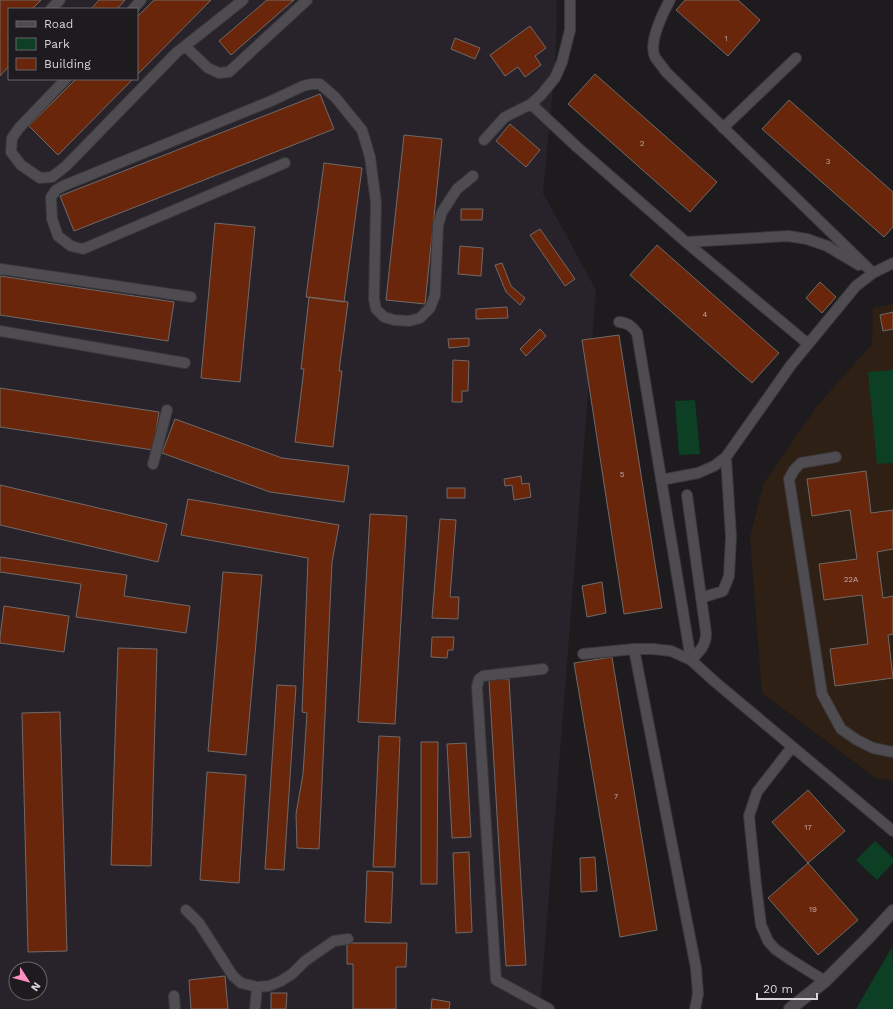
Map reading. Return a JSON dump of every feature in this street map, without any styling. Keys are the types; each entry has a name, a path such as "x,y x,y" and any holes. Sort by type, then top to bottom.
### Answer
{"street":[{"path":"790,1009 825,981 869,938 893,911"}],"lane":[{"path":"52,8 60,0"},
{"path":"134,8 141,0"},
{"path":"65,80 19,128 12,138 10,152 21,165 40,178 52,177 66,166 185,46 243,0"},
{"path":"185,46 208,68 219,73 229,72 307,0"},
{"path":"484,140 505,117 531,104 541,95 555,78 562,62 570,30 570,0"},
{"path":"670,0 666,6 654,38 654,56 666,72 873,273"},
{"path":"723,128 796,58"},
{"path":"285,164 83,249 71,246 58,236 52,218 51,197 56,190 63,186 303,86 320,84 335,98 362,130 370,156 376,203 374,299 376,310 384,317 394,320 409,321 420,318 430,308 435,295 438,225 442,212 457,189 473,176"},
{"path":"531,104 577,147 687,243 807,343"},
{"path":"687,242 788,236 807,239 826,246 873,273"},
{"path":"661,480 698,473 714,466 726,457 807,343 856,286 873,273 893,264"},
{"path":"0,270 191,297"},
{"path":"619,322 627,323 633,327 637,333 691,660"},
{"path":"0,331 185,363"},
{"path":"153,464 167,410"},
{"path":"701,598 723,591 729,576 731,537 726,457"},
{"path":"836,457 801,463 794,470 789,479 822,694 841,729 857,740 873,748 893,752"},
{"path":"687,495 706,633 706,642 700,652 691,660"},
{"path":"583,654 653,649 671,651 691,660 714,682 893,831"},
{"path":"634,650 696,968 698,994 695,1009"},
{"path":"543,669 483,676 479,680 477,687 496,980 549,1009"},
{"path":"792,747 756,792 749,816 761,925 768,941 775,949 825,981"},
{"path":"186,910 199,923 233,976 241,983 257,987 269,986 281,981 334,941 348,939"},
{"path":"255,1009 257,987"},
{"path":"174,996 175,1009"}],"shaded area":[{"path":"0,0 557,0 556,53 543,193 596,290 540,1009 0,1009"},
{"path":"893,304 893,781 876,778 762,693 750,537 764,483 817,406 872,344 873,308"}],"green space":[{"path":"893,370 893,463 877,464 868,372"},
{"path":"695,400 700,454 679,455 675,401"},
{"path":"875,841 893,858 893,863 877,880 856,860"},
{"path":"892,947 893,1009 856,1009"}],"building":[{"path":"0,0 41,0 33,8 8,8 8,67 0,76"},
{"path":"99,0 125,0 118,8 92,8"},
{"path":"154,0 211,0 138,74 138,16"},
{"path":"267,0 294,0 231,55 219,41"},
{"path":"685,0 738,0 760,20 728,56 676,10"},
{"path":"530,26 546,48 535,56 541,65 525,77 518,67 505,76 490,55"},
{"path":"455,38 480,48 475,59 451,49"},
{"path":"595,74 717,182 690,212 568,104"},
{"path":"75,80 132,80 58,155 29,126"},
{"path":"320,94 334,129 74,231 60,196"},
{"path":"789,100 893,192 893,227 884,237 762,129"},
{"path":"510,124 540,150 526,167 496,141"},
{"path":"404,135 442,139 425,304 386,300"},
{"path":"324,163 362,168 344,302 306,297"},
{"path":"461,209 483,209 482,220 461,220"},
{"path":"215,223 255,227 240,382 201,378"},
{"path":"540,229 575,279 565,286 530,235"},
{"path":"657,245 779,353 752,383 630,275"},
{"path":"460,246 483,248 481,276 458,274"},
{"path":"502,263 511,286 525,298 520,305 506,292 495,265"},
{"path":"0,276 174,302 168,341 0,315"},
{"path":"820,282 836,297 822,313 806,298"},
{"path":"309,297 348,302 339,371 342,371 333,447 295,442 304,369 301,369"},
{"path":"507,307 508,318 476,319 476,309"},
{"path":"893,312 893,329 883,331 880,315"},
{"path":"540,329 546,336 526,356 520,349"},
{"path":"619,335 662,608 624,614 582,340"},
{"path":"469,338 469,346 449,348 448,339"},
{"path":"453,360 469,361 468,391 462,391 462,402 452,402"},
{"path":"0,388 159,412 153,450 0,427"},
{"path":"175,419 282,458 349,466 344,502 270,492 162,453"},
{"path":"866,471 871,513 893,510 893,549 877,552 883,598 893,596 893,634 888,635 893,678 835,686 830,649 868,644 862,595 824,600 819,564 857,559 850,510 812,516 807,479"},
{"path":"521,476 522,484 529,483 531,497 514,500 512,485 505,486 504,479"},
{"path":"0,485 167,524 158,562 0,525"},
{"path":"447,488 465,488 465,498 447,498"},
{"path":"188,499 339,525 332,562 319,849 297,848 296,814 303,774 307,713 302,712 308,558 181,535"},
{"path":"370,514 407,516 395,724 358,722"},
{"path":"440,519 456,520 450,597 459,597 458,619 432,618"},
{"path":"0,557 127,575 124,596 190,606 186,633 76,617 81,584 0,572"},
{"path":"223,572 262,575 246,755 208,751"},
{"path":"602,582 606,613 587,617 582,586"},
{"path":"4,606 69,616 64,652 0,643"},
{"path":"432,637 454,637 453,650 448,650 447,658 431,657"},
{"path":"118,648 157,649 151,866 111,865"},
{"path":"612,657 657,930 620,937 574,663"},
{"path":"509,679 526,965 506,966 489,680"},
{"path":"277,685 296,686 284,870 265,869"},
{"path":"60,712 67,951 28,952 22,713"},
{"path":"379,736 400,737 395,867 373,867"},
{"path":"421,742 438,742 437,884 421,884"},
{"path":"466,743 471,837 452,838 447,744"},
{"path":"207,772 246,775 239,883 200,880"},
{"path":"808,790 845,831 808,863 772,822"},
{"path":"469,852 472,932 456,933 453,853"},
{"path":"595,857 597,891 581,892 580,858"},
{"path":"808,863 858,920 818,955 768,898"},
{"path":"367,871 393,872 391,923 365,922"},
{"path":"347,943 407,943 406,967 396,967 396,1009 353,1009 353,964 347,964"},
{"path":"225,976 228,1009 191,1009 189,980"},
{"path":"271,993 287,993 286,1009 271,1009"},
{"path":"432,999 450,1002 449,1009 431,1009"}]}
